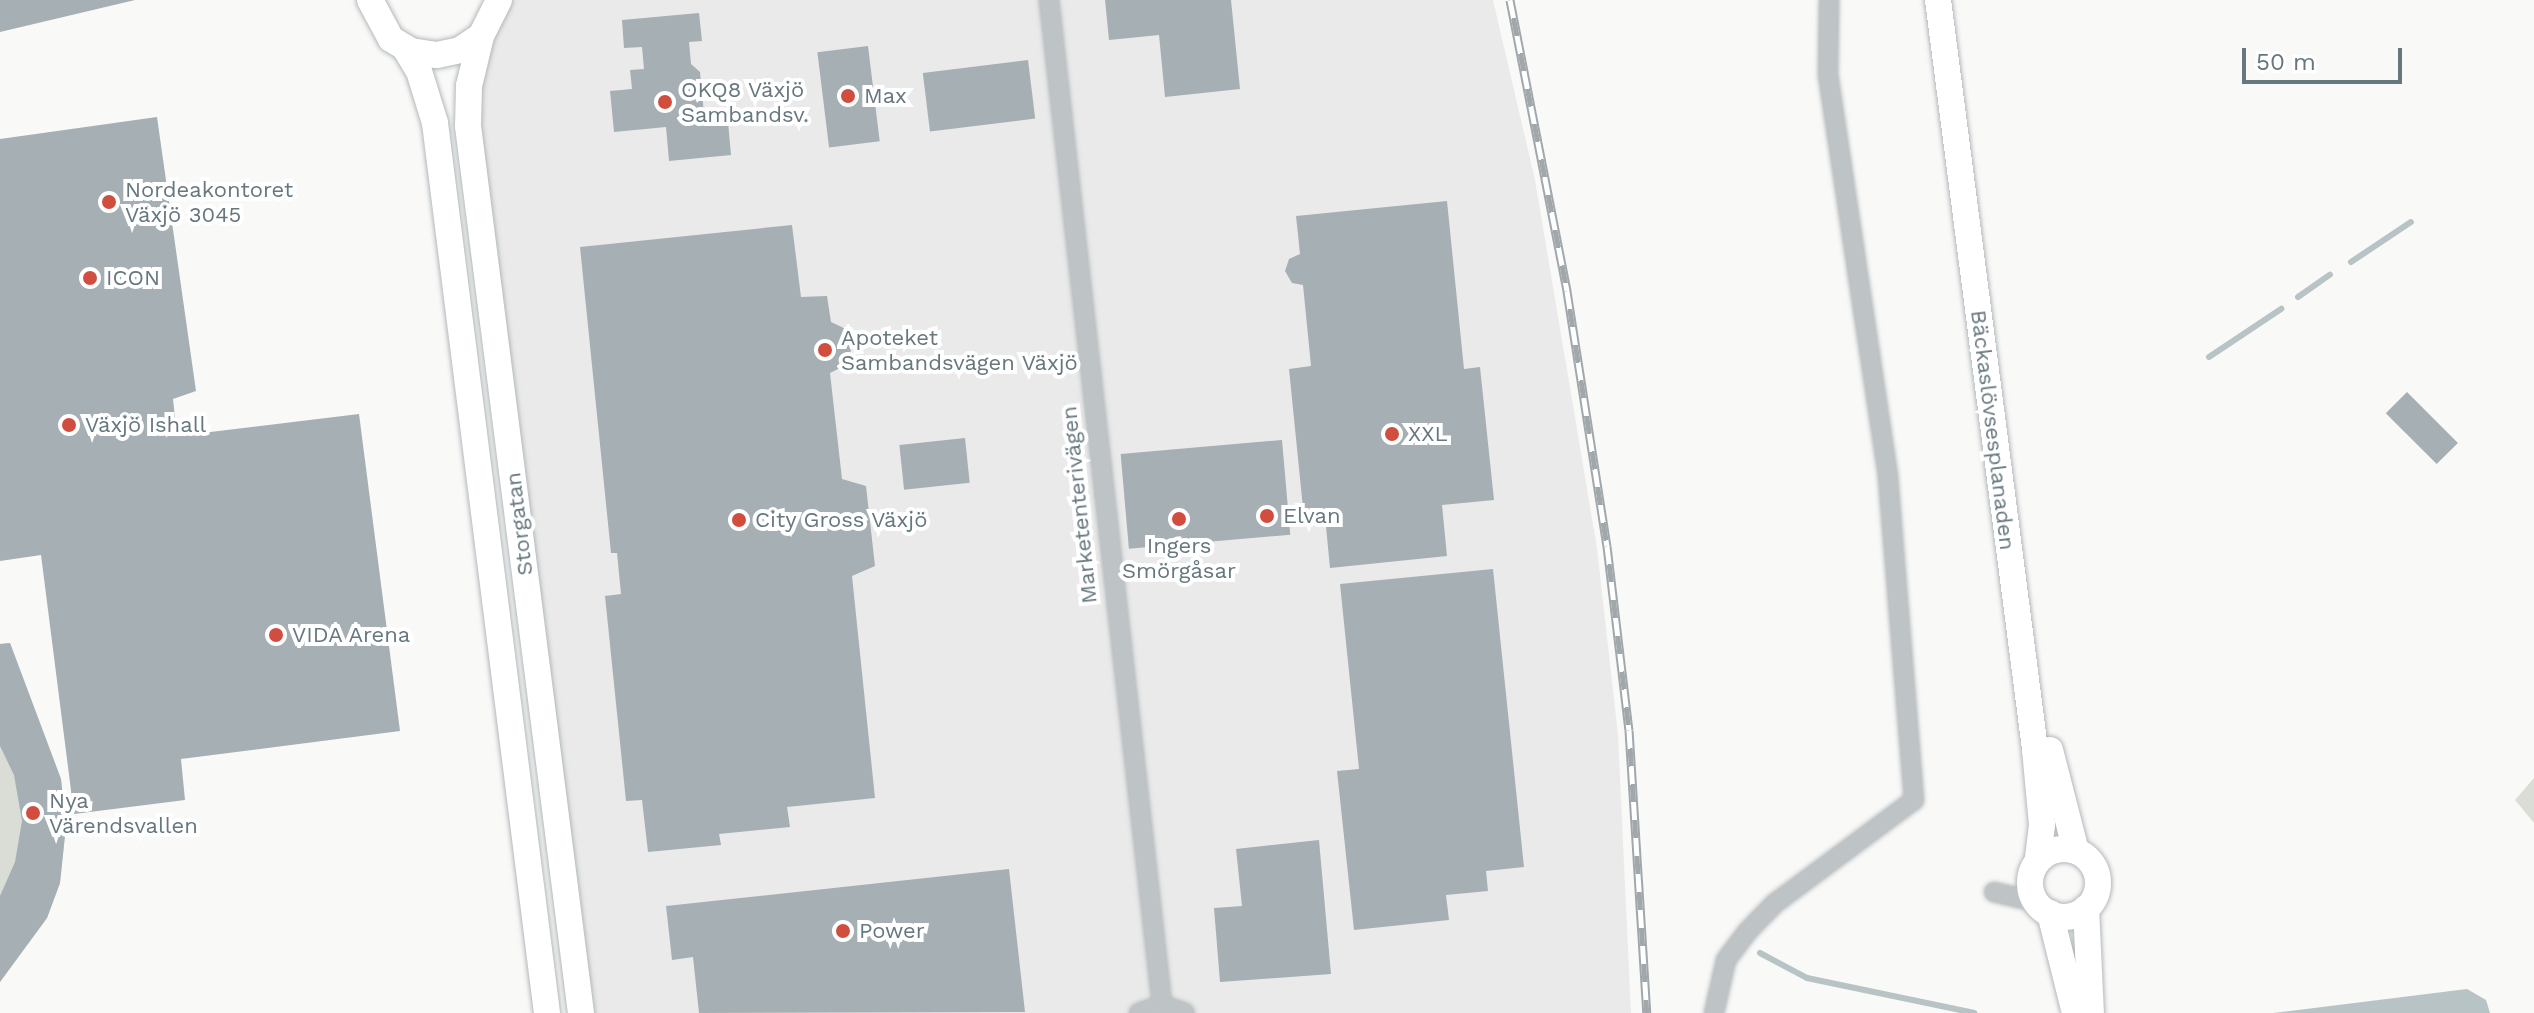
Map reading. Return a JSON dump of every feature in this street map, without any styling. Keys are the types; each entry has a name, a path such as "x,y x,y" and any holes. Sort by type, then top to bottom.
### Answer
{"street":[{"name":"Storgatan","path":"370,0 381,27 405,48 419,71 435,123 547,1013"},
{"path":"405,48 443,55 514,0"},
{"name":"Marketenterivägen","path":"1049,0 1162,1005"},
{"path":"1714,1013 1726,960 1747,932 1774,904 1914,800 1888,476 1828,73 1829,0"},
{"name":"Bäckaslövsesplanaden","path":"1938,0 2035,749 2042,825 2038,860"},
{"name":"Bäckaslövsesplanaden","path":"1952,0 2050,747 2076,851"},
{"name":"Storgatan","path":"491,19 469,86 468,126 581,1013"},
{"path":"1994,892 2043,908 2069,916 2086,908 2096,893 2096,874 2076,851 2058,849 2038,860 2030,881 2043,908 2075,1013"},
{"path":"2086,908 2091,1013"},
{"path":"1139,1013 1162,1005 1185,1013"}],"shaded area":[{"path":"514,0 1493,0 1535,180 1597,548 1618,735 1631,1013 581,1013 468,126 493,20"},
{"name":"Nya Värendsvallen","path":"10,643 61,779 66,826 60,883 47,918 0,982 0,644"},
{"path":"2534,778 2534,823 2515,800"},
{"path":"2467,989 2486,1000 2490,1013 2273,1013"}],"building":[{"path":"0,0 135,0 0,32"},
{"path":"1105,0 1231,0 1240,89 1165,97 1159,35 1109,40"},
{"path":"699,13 702,41 689,42 691,64 700,72 704,114 727,111 731,155 669,161 666,127 614,132 610,91 632,89 630,70 644,69 642,47 624,48 622,20"},
{"name":"Max","path":"868,46 880,141 829,147 817,52"},
{"path":"1028,60 1035,119 930,131 923,73"},
{"path":"157,117 196,391 173,399 177,436 359,414 400,731 181,759 185,800 74,814 41,555 0,561 0,139"},
{"name":"XXL","path":"1447,201 1464,369 1480,367 1494,500 1442,505 1447,556 1330,568 1325,516 1304,518 1289,369 1311,366 1303,285 1292,283 1285,271 1289,259 1300,254 1296,216"},
{"name":"City Gross Växjö","path":"792,225 801,297 827,296 831,322 848,330 852,362 830,373 842,479 866,486 875,566 852,576 875,798 787,807 790,827 719,834 721,845 648,852 642,800 626,801 605,596 621,594 617,553 611,553 580,247"},
{"path":"2407,392 2458,443 2437,464 2386,413"},
{"path":"965,438 970,483 904,490 899,445"},
{"path":"1282,440 1290,535 1129,549 1121,454"},
{"path":"1493,569 1524,867 1486,871 1488,891 1446,895 1449,920 1354,930 1337,771 1359,769 1340,584"},
{"name":"Nya Värendsvallen","path":"10,643 61,779 66,826 60,883 47,918 0,982 0,896 15,862 22,821 14,775 0,746 0,644"},
{"path":"1319,840 1331,974 1220,982 1214,908 1242,906 1236,849"},
{"name":"Power","path":"1009,869 1025,1012 699,1013 693,957 672,960 666,906"}],"waterway":[{"path":"2351,262 2411,222"},
{"path":"2298,297 2330,275"},
{"path":"2209,357 2281,309"},
{"path":"1760,953 1807,978 1974,1013"}],"railway":[{"path":"1510,0 1567,291 1607,546 1629,730 1647,1013"}],"place":[{"name":"Max","path":"848,96"},
{"name":"OKQ8 Växjö Sambandsv.","path":"665,102"},
{"name":"Nordeakontoret Växjö 3045","path":"109,202"},
{"name":"ICON","path":"90,278"},
{"name":"Apoteket Sambandsvägen Växjö","path":"825,350"},
{"name":"Växjö Ishall","path":"69,425"},
{"name":"XXL","path":"1392,434"},
{"name":"Elvan","path":"1267,516"},
{"name":"Ingers Smörgåsar","path":"1179,519"},
{"name":"City Gross Växjö","path":"739,520"},
{"name":"VIDA Arena","path":"276,635"},
{"name":"Nya Värendsvallen","path":"33,813"},
{"name":"Power","path":"843,931"}]}
